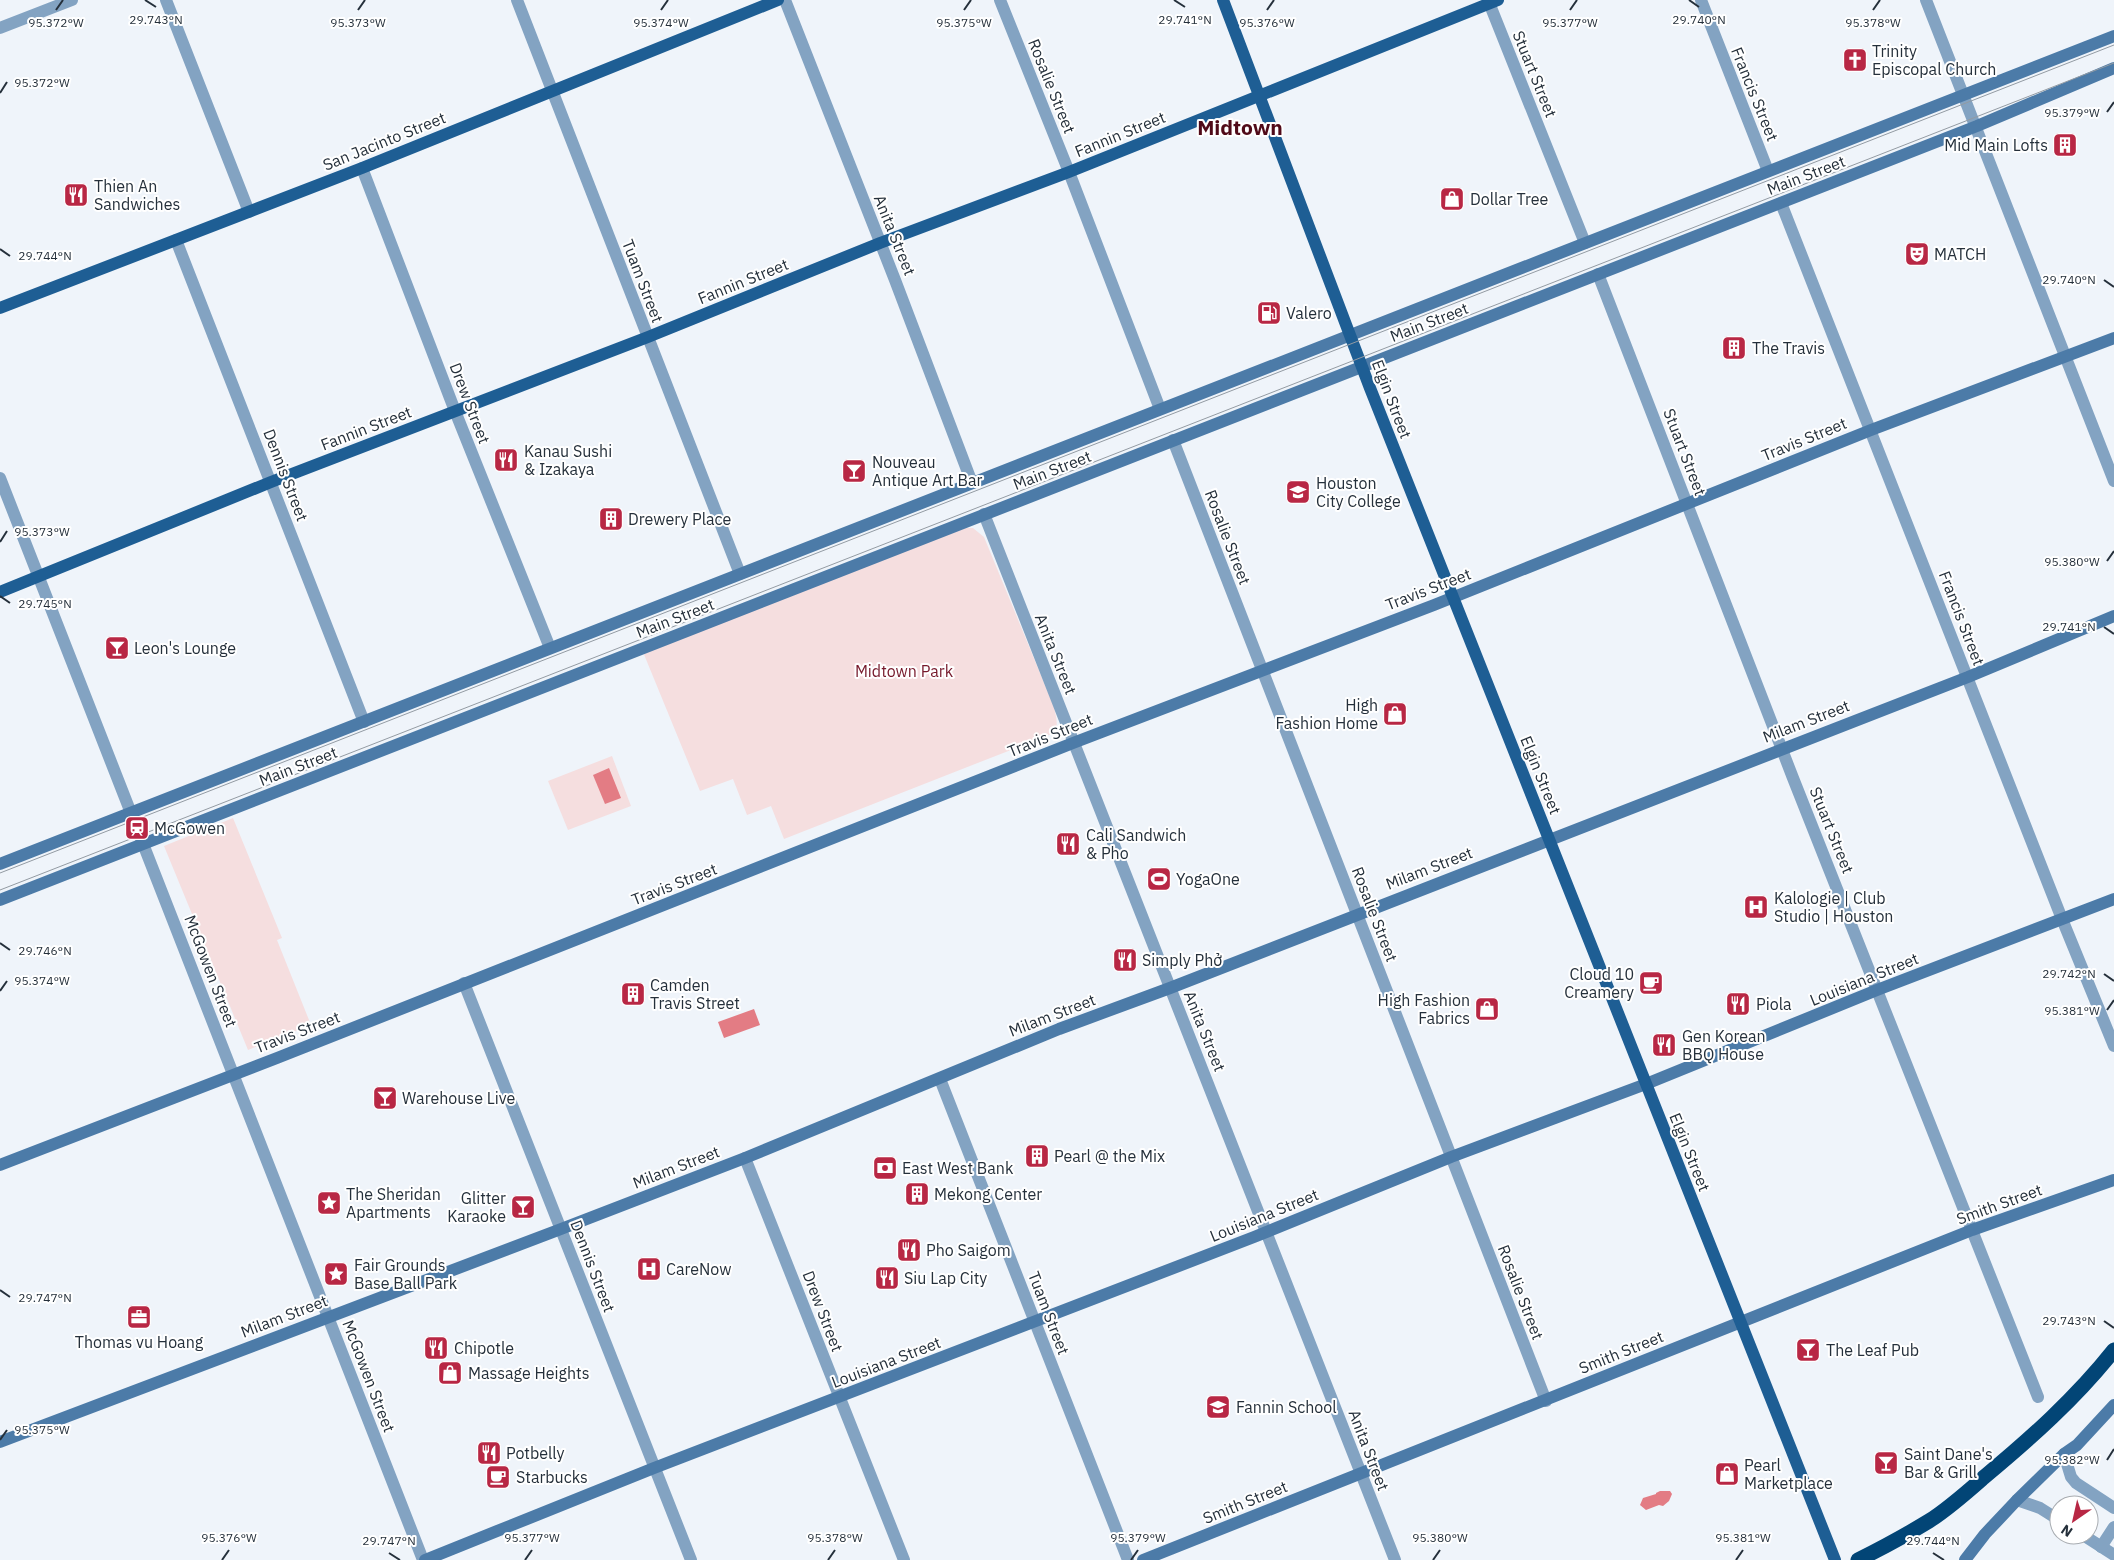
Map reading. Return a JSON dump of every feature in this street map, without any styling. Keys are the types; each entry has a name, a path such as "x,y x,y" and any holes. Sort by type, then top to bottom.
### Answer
{"highway":[{"path":"1858,1560 1930,1520 2018,1449 2057,1413 2099,1369 2114,1350"}],"main road":[{"name":"San Jacinto Street","path":"0,308 362,168 778,0"},
{"name":"Elgin Street","path":"1223,0 1362,366 1835,1560"},
{"name":"Fannin Street","path":"0,592 271,482 648,337 880,243 1069,172 1492,1"},
{"name":"Main Street","path":"0,864 2114,36"},
{"name":"Main Street","path":"0,900 1976,126 2114,68"},
{"name":"Travis Street","path":"0,1165 1073,743 1453,597 1871,430 2066,358 2114,338"},
{"name":"Milam Street","path":"0,1442 328,1316 561,1230 745,1158 1059,1029 1170,988 1968,677 2114,616"},
{"name":"Louisiana Street","path":"424,1560 654,1468 1266,1232 1451,1157 1646,1084 1877,990 2114,899"},
{"name":"Smith Street","path":"1143,1560 1972,1230 2114,1180"},
{"path":"1965,1560 1985,1534 2017,1500 2064,1454 2077,1445 2114,1405"}],"street":[{"path":"0,28 72,0"},
{"path":"166,0 249,212"},
{"name":"Tuam Street","path":"516,0 740,574"},
{"name":"Anita Street","path":"785,0 972,483"},
{"name":"Rosalie Street","path":"1000,0 1069,172 1160,409"},
{"name":"Francis Street","path":"1701,0 1768,171"},
{"path":"1926,0 2114,481"},
{"name":"Stuart Street","path":"1492,1 1585,243"},
{"name":"Drew Street","path":"362,168 455,411 550,648"},
{"name":"Francis Street","path":"1780,203 2062,919 2114,1046"},
{"name":"Dennis Street","path":"176,240 364,722"},
{"name":"Stuart Street","path":"1598,274 1782,748 2038,1397"},
{"name":"Rosalie Street","path":"1173,440 1546,1401"},
{"name":"McGowen Street","path":"0,478 424,1560"},
{"name":"Anita Street","path":"984,514 1395,1560"},
{"name":"Dennis Street","path":"464,983 691,1560"},
{"name":"Tuam Street","path":"940,1078 1128,1560"},
{"name":"Drew Street","path":"745,1158 904,1560"},
{"path":"2064,1454 2071,1477 2076,1484 2114,1508"},
{"path":"2017,1500 2040,1508 2049,1514"},
{"path":"2101,1547 2114,1527"},
{"path":"2098,1545 2114,1555"}],"green space":[{"name":"Midtown Park","path":"965,528 973,528 984,537 1054,707 1057,724 1054,733 784,839 771,806 747,815 733,779 700,791 643,652"},
{"path":"612,756 631,806 568,830 548,781"},
{"path":"233,818 282,938 277,940 311,1025 248,1050 164,846"}],"shaded area":[{"path":"609,768 621,798 605,804 593,775"},
{"path":"754,1009 760,1025 724,1038 718,1022"},
{"path":"1660,1491 1670,1491 1672,1494 1669,1501 1663,1506 1659,1505 1646,1510 1640,1505 1643,1498"}],"tram line":[{"path":"0,873 2114,45"},
{"path":"0,890 2114,63"}],"place":[{"name":"Trinity Episcopal Church","path":"1855,60"},
{"name":"Mid Main Lofts","path":"2065,145"},
{"name":"Thien An Sandwiches","path":"76,195"},
{"name":"Dollar Tree","path":"1452,199"},
{"name":"MATCH","path":"1917,254"},
{"name":"Valero","path":"1269,313"},
{"name":"The Travis","path":"1734,348"},
{"name":"Kanau Sushi & Izakaya","path":"506,460"},
{"name":"Nouveau Antique Art Bar","path":"854,471"},
{"name":"Houston City College","path":"1298,492"},
{"name":"Drewery Place","path":"611,519"},
{"name":"Leon's Lounge","path":"117,648"},
{"name":"High Fashion Home","path":"1395,714"},
{"name":"McGowen","path":"137,828"},
{"name":"Cali Sandwich & Pho","path":"1068,844"},
{"name":"YogaOne","path":"1159,879"},
{"name":"Kalologie | Club Studio | Houston","path":"1756,907"},
{"name":"Simply Phở","path":"1125,960"},
{"name":"Cloud 10 Creamery","path":"1651,983"},
{"name":"Camden Travis Street","path":"633,994"},
{"name":"Piola","path":"1738,1004"},
{"name":"High Fashion Fabrics","path":"1487,1009"},
{"name":"Gen Korean BBQ House","path":"1664,1045"},
{"name":"Warehouse Live","path":"385,1098"},
{"name":"Pearl @ the Mix","path":"1037,1156"},
{"name":"East West Bank","path":"885,1168"},
{"name":"Mekong Center","path":"917,1194"},
{"name":"The Sheridan Apartments","path":"329,1203"},
{"name":"Glitter Karaoke","path":"523,1207"},
{"name":"Pho Saigom","path":"909,1250"},
{"name":"CareNow","path":"649,1269"},
{"name":"Fair Grounds Base Ball Park","path":"336,1274"},
{"name":"Siu Lap City","path":"887,1278"},
{"name":"Thomas vu Hoang","path":"139,1317"},
{"name":"Chipotle","path":"436,1348"},
{"name":"The Leaf Pub","path":"1808,1350"},
{"name":"Massage Heights","path":"450,1373"},
{"name":"Fannin School","path":"1218,1407"},
{"name":"Potbelly","path":"489,1453"},
{"name":"Saint Dane's Bar & Grill","path":"1886,1463"},
{"name":"Pearl Marketplace","path":"1727,1474"},
{"name":"Starbucks","path":"498,1477"}],"district":[{"name":"Midtown","path":"1240,128"}]}
